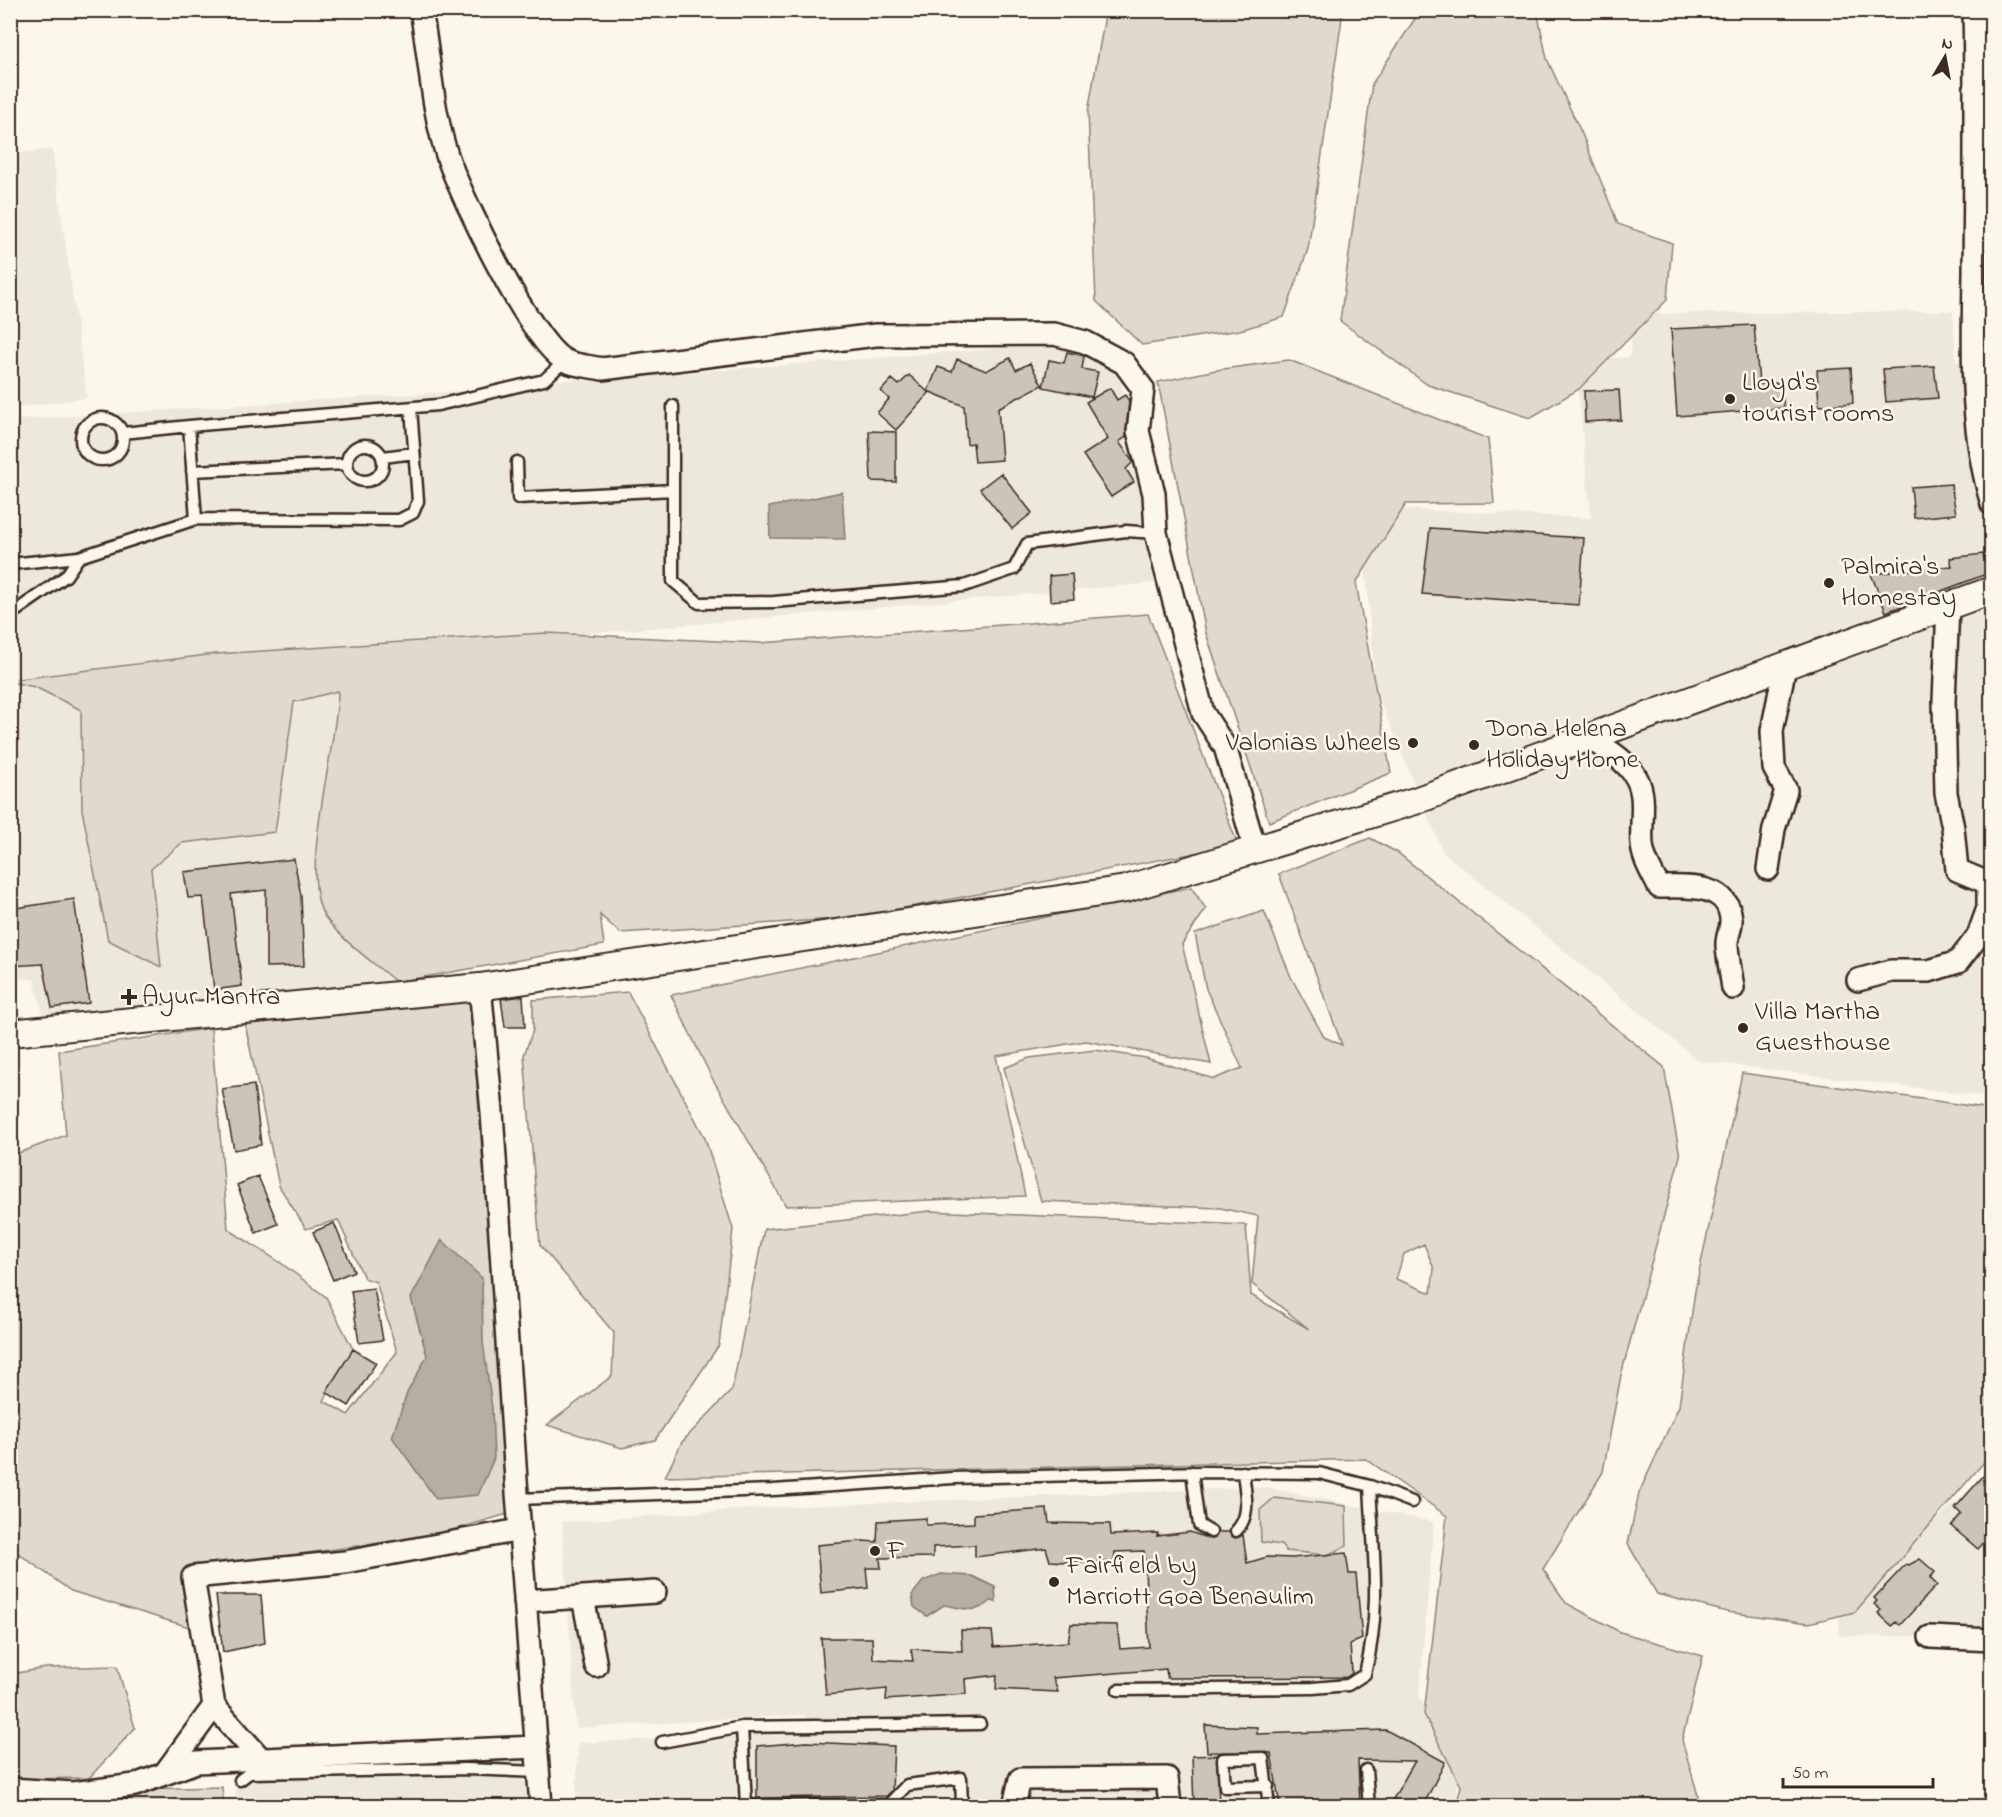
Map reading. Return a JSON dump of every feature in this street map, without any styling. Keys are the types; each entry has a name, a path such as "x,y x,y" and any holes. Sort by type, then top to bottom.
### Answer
{"street":[{"path":"421,10 436,108 448,158 496,263 547,346 565,361 602,369 876,335 1054,334 1085,342 1125,363 1143,389 1138,431 1154,494 1156,533 1203,713 1225,747 1255,849"},
{"path":"1974,10 1976,96 1973,386 1983,473 1992,504"},
{"path":"10,1033 480,987 1126,889 1415,801 1992,590"},
{"path":"1858,980 1891,971 1929,971 1958,962 1978,936 1988,908 1988,883 1957,870 1953,828 1946,793 1944,701 1948,606"},
{"path":"1768,869 1774,829 1786,790 1774,768 1772,731 1785,666"},
{"path":"1588,738 1617,755 1637,780 1643,813 1642,845 1649,868 1659,886 1700,886 1719,895 1728,908 1731,919 1727,944 1733,988"},
{"path":"480,987 492,1112 517,1499 541,1806"},
{"path":"261,1759 214,1706 193,1577 345,1562 520,1530"},
{"path":"525,1601 656,1592"},
{"path":"583,1597 596,1666"},
{"path":"1930,1638 1992,1640"},
{"path":"165,1773 214,1706"},
{"path":"10,1789 73,1793 135,1785 196,1762 537,1747"},
{"path":"1014,1806 1020,1779 1167,1778 1170,1806"}],"lane":[{"path":"123,434 189,426 438,405 544,380 565,361"},
{"path":"673,406 673,581 699,603 774,602 964,586 1014,569 1027,544 1126,531 1156,533"},
{"path":"10,564 79,557 196,519 399,520 413,513 418,501 411,408"},
{"path":"96,418 110,419 120,427 123,434 122,448 112,458 91,457 82,446 81,439 85,426 96,418"},
{"path":"189,426 196,519"},
{"path":"364,444 375,448 383,457 379,475 369,481 356,479 348,470 347,465 353,449 364,444"},
{"path":"383,457 414,453"},
{"path":"517,462 518,498 673,490"},
{"path":"192,471 347,465"},
{"path":"10,615 66,576 79,557"},
{"path":"1192,1472 1199,1525 1211,1532"},
{"path":"517,1499 750,1491 953,1478 1243,1472 1319,1473 1370,1486 1412,1502"},
{"path":"1236,1531 1243,1524 1246,1516 1243,1472"},
{"path":"1118,1690 1313,1688 1348,1685 1365,1674 1373,1644 1377,1610 1370,1486"},
{"path":"662,1742 742,1727 980,1724"},
{"path":"742,1727 746,1806"},
{"path":"1268,1786 1225,1787 1223,1759 1263,1758 1268,1786 1269,1806"},
{"path":"240,1780 249,1773 466,1769 539,1772"},
{"path":"1366,1770 1369,1806"},
{"path":"738,1806 888,1805 907,1785 962,1778 962,1806"}],"shaded area":[{"path":"1106,10 1343,11 1308,249 1284,317 1240,330 1142,345 1096,301 1088,112"},
{"path":"1420,11 1537,11 1547,59 1582,134 1618,224 1672,243 1667,300 1579,389 1530,418 1428,385 1340,321 1372,84"},
{"path":"52,149 87,398 11,408 11,154"},
{"path":"1953,311 1956,362 1991,357 1991,1097 1699,1061 1443,852 1376,692 1360,507 1591,518 1575,360 1630,357 1633,314"},
{"path":"1072,346 1121,376 1155,583 348,655 397,982 44,1019 34,979 11,978 11,420 477,390 544,380 604,379 1015,347"},
{"path":"1289,360 1488,439 1494,503 1406,504 1356,583 1391,773 1269,822 1206,633 1158,382 1216,370"},
{"path":"842,492 845,539 770,538 769,507"},
{"path":"1148,614 1238,845 851,918 620,933 600,915 604,945 396,982 332,926 325,917 318,897 315,871 317,841 338,691 294,702 275,832 182,843 151,869 161,967 108,940 82,810 81,710 35,687 10,680 215,654 546,633 760,643"},
{"path":"1370,838 1398,853 1664,1067 1680,1156 1621,1375 1603,1472 1543,1569 1566,1603 1620,1632 1703,1656 1682,1740 1701,1806 1456,1806 1461,1786 1424,1714 1447,1516 1366,1459 665,1477 682,1442 732,1390 764,1229 930,1211 1246,1225 1251,1295 1309,1329 1252,1284 1258,1216 1220,1208 1041,1201 1004,1068 1029,1058 1095,1050 1146,1058 1214,1079 1242,1068 1206,989 1195,934 1264,911 1291,977 1324,1037 1342,1045 1279,874","holes":["1424,1244 1434,1269 1431,1293 1396,1279 1404,1254"]},
{"path":"1191,887 1206,909 1182,944 1211,1064 1086,1041 996,1056 1025,1196 786,1206 711,1076 671,995"},
{"path":"628,992 705,1138 733,1229 719,1345 655,1440 622,1448 547,1425 612,1376 614,1333 540,1245 524,1055 533,1030 533,1000"},
{"path":"471,998 508,1514 435,1535 186,1570 189,1627 71,1591 11,1548 11,1156 66,1135 59,1051 211,1028 228,1229 281,1263 326,1297 353,1349 324,1401 348,1415 397,1352 376,1282 364,1278 338,1220 306,1229 279,1186 245,1024"},
{"path":"1742,1073 1991,1109 1991,1454 1855,1612 1809,1623 1727,1612 1657,1594 1628,1544 1639,1493 1679,1406 1695,1291"},
{"path":"442,1240 482,1278 483,1342 492,1408 494,1458 478,1495 436,1499 392,1437 407,1393 427,1356 411,1298"},
{"path":"1991,1470 1991,1637 1839,1636 1840,1608"},
{"path":"1264,1487 1434,1522 1419,1696 1457,1778 1457,1806 576,1806 578,1743 804,1731 805,1715 576,1728 562,1522 779,1507"},
{"path":"1274,1498 1346,1506 1347,1546 1327,1555 1286,1551 1281,1545 1261,1542 1260,1510"},
{"path":"941,1574 972,1576 995,1587 996,1602 991,1601 975,1609 944,1605 927,1616 914,1607 912,1595 923,1581"},
{"path":"117,1666 135,1728 89,1778 11,1779 11,1674 46,1668"},
{"path":"522,1756 528,1806 237,1806 235,1781"},
{"path":"222,1787 224,1806 93,1806 96,1790"}],"building":[{"path":"1754,325 1759,384 1781,383 1784,408 1677,416 1671,329"},
{"path":"1067,352 1084,356 1082,369 1098,372 1092,397 1043,387 1049,360 1064,363"},
{"path":"1010,358 1016,370 1030,363 1042,385 998,408 1002,460 975,462 973,443 967,444 964,406 928,391 938,367 952,372 957,359 986,371"},
{"path":"1934,366 1938,398 1886,402 1883,369"},
{"path":"1851,368 1853,403 1819,406 1817,370"},
{"path":"909,375 929,393 896,430 877,413 889,399 881,391 892,379 899,385"},
{"path":"1110,388 1117,400 1125,395 1129,401 1126,437 1119,442 1133,462 1126,469 1134,482 1111,497 1083,455 1108,439 1086,402"},
{"path":"1619,390 1621,420 1585,422 1584,391"},
{"path":"869,431 896,432 896,482 871,481"},
{"path":"1001,473 1032,513 1012,529 980,489"},
{"path":"1951,484 1956,514 1914,518 1911,487"},
{"path":"1430,528 1584,538 1579,605 1422,594"},
{"path":"1983,554 1989,573 1886,612 1871,574 1952,566 1950,558"},
{"path":"1072,574 1074,599 1050,601 1049,576"},
{"path":"294,859 301,896 304,966 266,967 266,890 231,894 242,986 214,990 203,897 188,898 184,872"},
{"path":"74,899 89,1003 52,1008 43,964 10,966 10,909"},
{"path":"523,996 525,1027 505,1027 501,999"},
{"path":"254,1085 261,1145 234,1150 222,1089"},
{"path":"258,1176 278,1224 256,1233 237,1185"},
{"path":"334,1223 354,1271 333,1280 313,1232"},
{"path":"374,1288 383,1340 359,1343 351,1291"},
{"path":"353,1349 376,1363 349,1406 326,1392"},
{"path":"1992,1466 1992,1534 1978,1549 1951,1526 1961,1514 1955,1508"},
{"path":"1047,1509 1049,1523 1110,1524 1111,1535 1158,1533 1157,1536 1190,1532 1210,1539 1215,1538 1218,1532 1229,1532 1235,1538 1243,1535 1247,1563 1267,1557 1292,1558 1346,1553 1349,1574 1356,1574 1362,1639 1350,1644 1352,1673 1347,1677 1167,1678 1166,1669 1053,1678 1058,1692 996,1689 997,1675 965,1679 966,1694 886,1700 887,1689 826,1695 821,1638 872,1638 873,1659 913,1661 911,1649 962,1651 961,1630 992,1631 994,1647 1068,1642 1071,1624 1117,1625 1120,1649 1149,1647 1144,1551 1115,1552 1114,1562 1065,1562 1050,1561 1046,1548 975,1557 975,1545 933,1547 933,1557 880,1558 881,1568 866,1568 868,1588 821,1593 817,1545 877,1542 878,1521 926,1518 926,1525 974,1523 974,1514"},
{"path":"1920,1559 1935,1572 1930,1578 1937,1585 1900,1625 1896,1621 1892,1626 1878,1613 1881,1610 1874,1604 1877,1601 1874,1598 1906,1564 1909,1565"},
{"path":"216,1595 261,1595 265,1643 223,1652"},
{"path":"1205,1725 1257,1727 1257,1734 1386,1730 1445,1762 1423,1806 1389,1806 1415,1761 1358,1760 1360,1806 1280,1806 1271,1753 1207,1752"},
{"path":"806,1742 894,1746 892,1790 887,1796 757,1798 757,1746"},
{"path":"1217,1755 1219,1806 1194,1806 1192,1756"}],"place":[{"name":"Lloyd's tourist rooms","path":"1730,399"},
{"name":"Palmira's Homestay","path":"1829,583"},
{"name":"Valonias Wheels","path":"1413,743"},
{"name":"Dona Helena Holiday Home","path":"1474,745"},
{"name":"Ayur Mantra","path":"129,997"},
{"name":"Villa Martha Guesthouse","path":"1743,1028"},
{"name":"F","path":"875,1551"},
{"name":"Fairfield by Marriott Goa Benaulim","path":"1054,1582"}]}
